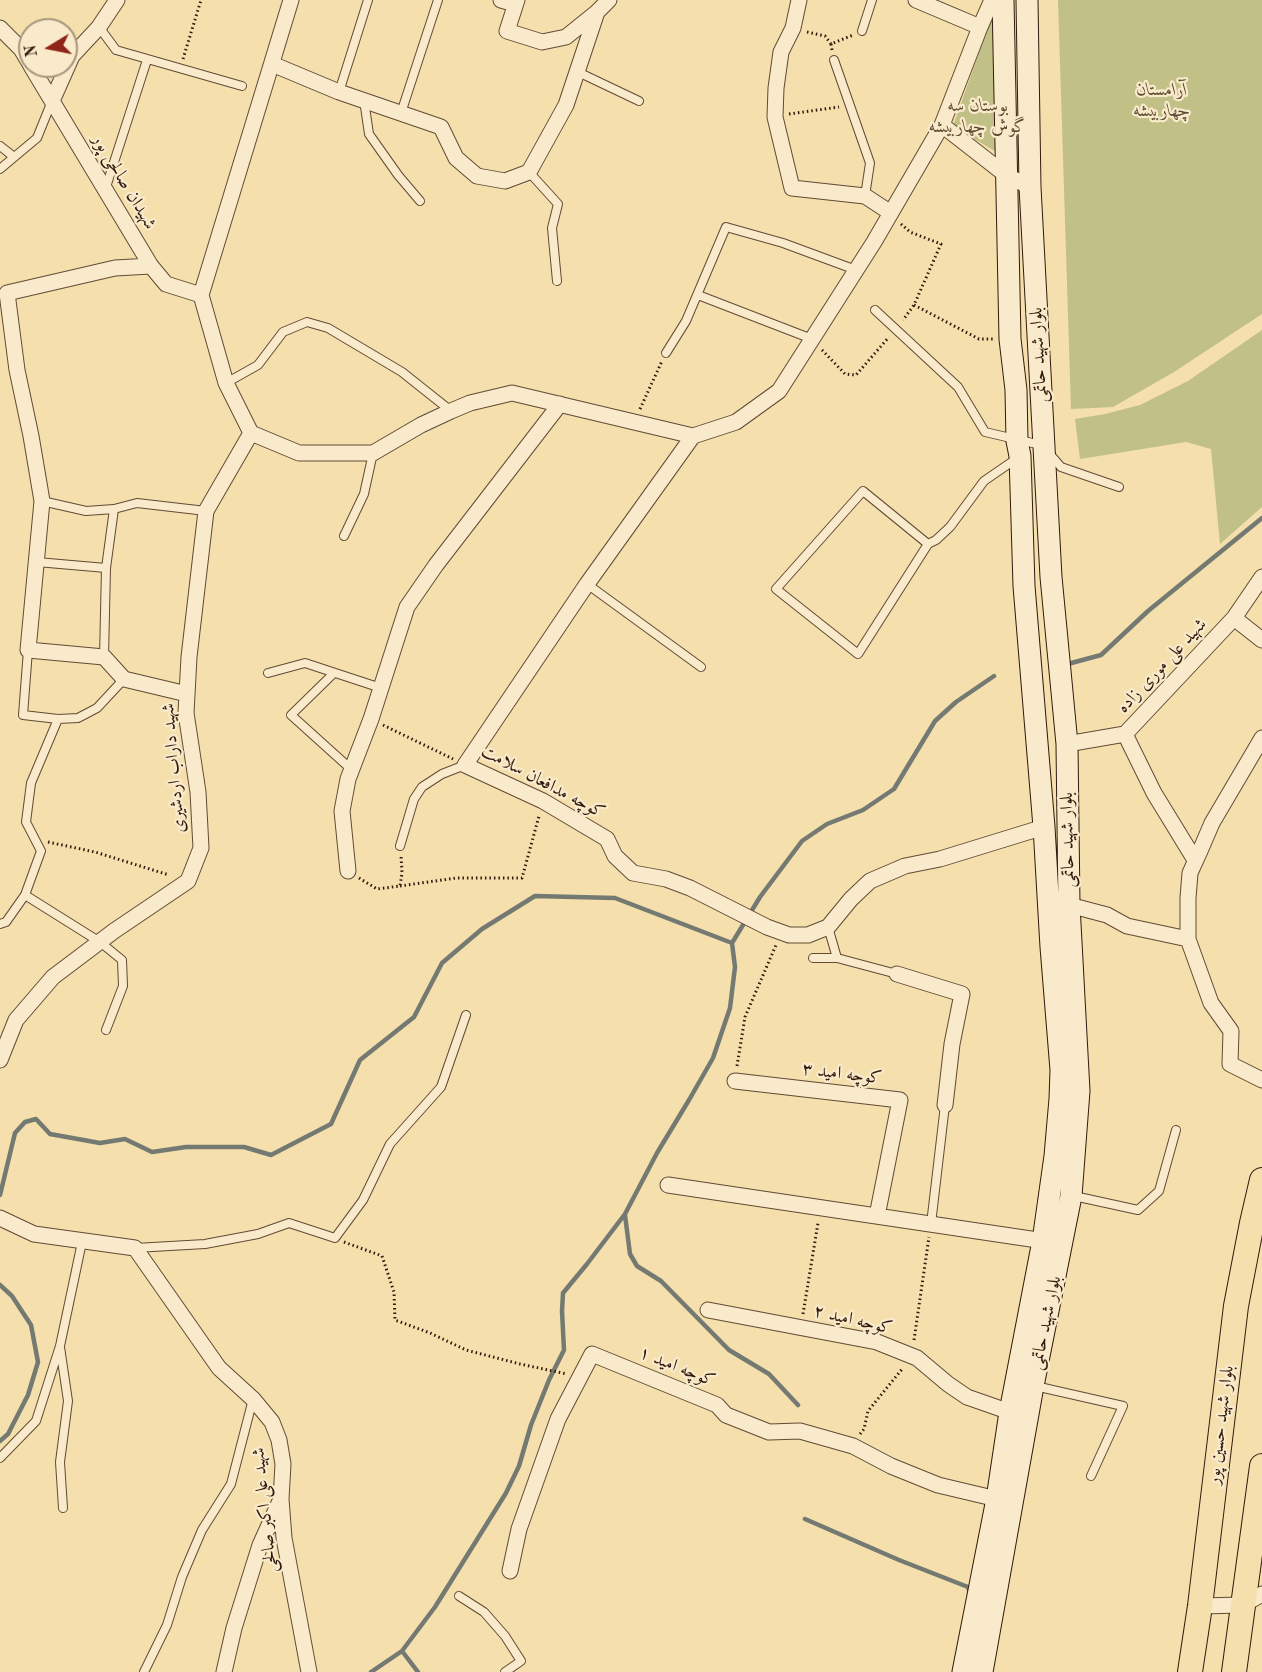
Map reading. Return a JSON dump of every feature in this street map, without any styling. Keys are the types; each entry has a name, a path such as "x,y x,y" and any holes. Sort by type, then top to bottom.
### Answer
{"main road":[{"name":"بلوار شهید حاتمی","path":"971,1670 1033,1386 1053,1242 1055,1156 1061,1070 1024,586 1016,390 1010,339 1003,0"},
{"name":"بلوار شهید حاتمی","path":"971,1670 1010,1412 1053,1242 1071,1196 1079,1091 1069,905 1067,744 1051,577 1030,187 1027,0"},
{"name":"بلوار شهيد حسین پور","path":"1190,1672 1236,1306 1262,1180"},
{"path":"1234,1672 1253,1600 1262,1467"}],"street":[{"path":"52,100 72,56 99,27 117,0"},
{"path":"291,0 201,295 226,383 252,433 298,453 373,453 451,411 470,403 512,393 693,436 736,422 780,391 891,213 942,125 992,0"},
{"path":"511,2 507,31 542,42 566,37 609,0"},
{"path":"799,0 793,28 781,52 776,88 775,117 792,188 865,196 891,213"},
{"path":"916,0 980,27"},
{"path":"272,64 339,92 441,127 456,158 477,176 505,181 529,172 566,105 597,12"},
{"name":"شهیدان صالحی پور","path":"0,28 18,46"},
{"name":"شهیدان صالحی پور","path":"39,78 152,266 166,284 201,295"},
{"path":"942,125 1006,175 1030,187"},
{"path":"152,266 115,268 7,293 16,370 31,435 42,501 28,650 104,657 124,679 187,694"},
{"path":"348,871 342,811 352,770 407,607 436,565 560,404"},
{"name":"شهید داراب اردشیری","path":"188,881 201,848 198,792 186,713 189,657 206,511 252,433"},
{"name":"کوچه مدافعان سلامت","path":"693,436 587,585 465,765 543,801 607,839 615,856 633,873 666,879 690,888 741,915 789,935 808,935 828,927"},
{"name":"شهید علی موری زاده","path":"1067,744 1125,734 1234,618 1262,577"},
{"path":"1234,618 1262,640"},
{"path":"1125,734 1154,793 1195,860"},
{"path":"1262,738 1212,823 1190,873 1188,898 1188,939 1211,1003 1231,1031 1230,1064 1262,1080"},
{"path":"828,927 851,899 870,881 905,866 940,859 1044,827"},
{"path":"0,1060 16,1020 54,977 188,881"},
{"path":"1069,905 1107,915 1127,926 1188,939"},
{"path":"897,974 962,994 952,1044 945,1105"},
{"name":"کوچه امید ۳","path":"735,1081 900,1100 877,1216"},
{"path":"668,1185 1053,1242"},
{"path":"1,1218 34,1234 135,1248"},
{"name":"شهید علی اکبر صالحی","path":"135,1248 219,1368 253,1399 272,1422 279,1440 283,1464 281,1499 285,1538 309,1672"},
{"name":"کوچه امید ۲","path":"708,1310 886,1345 917,1358 967,1397 1010,1412"},
{"name":"کوچه امید ۱","path":"510,1570 519,1528 558,1419 592,1354 717,1405 726,1415 770,1432 800,1431 853,1446 891,1466 938,1485 997,1499"},
{"path":"224,1672 234,1628 260,1545 281,1499"},
{"path":"1200,1606 1253,1600"}],"lane":[{"path":"339,92 368,0"},
{"path":"400,113 438,0"},
{"path":"862,32 872,0"},
{"path":"99,27 116,50 242,86"},
{"path":"105,189 147,60"},
{"path":"834,60 870,163 865,196"},
{"path":"578,72 639,101"},
{"path":"0,169 37,138 52,100"},
{"path":"364,100 369,134 420,201"},
{"path":"0,146 14,157"},
{"path":"529,172 558,204 552,228 557,281"},
{"path":"666,353 686,321 726,227 783,243 856,270"},
{"path":"698,295 812,339"},
{"path":"875,310 958,387 985,432 1019,448 1044,446 1061,467 1119,487"},
{"path":"226,383 258,365 283,332 307,322 328,328 402,372 451,411"},
{"path":"928,544 862,491 776,589 858,654 928,544 950,527 984,481 1019,448"},
{"path":"344,536 364,494 373,453"},
{"path":"42,501 86,511 114,509 137,503 206,511"},
{"path":"104,657 106,568 114,509"},
{"path":"37,562 106,568"},
{"path":"587,585 701,667"},
{"path":"28,650 23,715 58,719 78,718 97,708 124,679"},
{"path":"268,673 305,663 381,688"},
{"path":"334,673 291,715 352,770"},
{"path":"0,924 6,922 25,895 41,851 26,822 31,783 58,719"},
{"path":"400,846 414,799 423,787 442,774 465,765"},
{"path":"25,895 100,942 122,960 123,986 106,1030"},
{"path":"828,927 837,958"},
{"path":"813,958 837,958 897,974"},
{"path":"135,1248 204,1244 258,1234 289,1223 335,1238 363,1200 390,1144 441,1087 466,1015"},
{"path":"931,1224 945,1105"},
{"path":"1071,1196 1138,1210 1159,1191 1176,1130"},
{"path":"0,1458 36,1421 60,1346 82,1242"},
{"path":"60,1346 68,1401 60,1462 63,1508"},
{"path":"1033,1386 1123,1406 1091,1476"},
{"path":"144,1672 167,1625 182,1577 202,1530 231,1484 253,1399"},
{"path":"459,1596 484,1612 505,1636 521,1661 505,1672"}],"path":[{"path":"180,69 201,0"},
{"path":"793,28 825,36 831,44 834,60"},
{"path":"831,44 862,32"},
{"path":"775,117 850,106"},
{"path":"812,339 844,374 856,375 914,305 941,244 910,232 891,213"},
{"path":"914,305 979,339 1010,339"},
{"path":"634,422 666,353"},
{"path":"371,719 465,765"},
{"path":"348,871 377,889 456,878 522,878 543,801"},
{"path":"36,840 95,852 188,881"},
{"path":"400,846 402,873 400,886"},
{"path":"735,1081 745,1017 774,930"},
{"path":"801,1328 820,1208"},
{"path":"335,1238 382,1256 394,1292 395,1320 466,1350 520,1365 566,1374"}],"green space":[{"name":"آرامستان چهاربیشه","path":"1058,0 1262,0 1262,314 1174,372 1113,407 1071,409"},
{"name":"بوستان سه گوش چهاربیشه","path":"992,16 997,17 998,153 953,126"},
{"path":"1262,330 1262,507 1220,544 1211,449 1186,442 1080,459 1075,419 1140,405 1188,381"}],"waterway":[{"path":"1064,665 1101,655 1148,611 1262,518"},
{"path":"371,1672 402,1651 435,1607 506,1493 519,1466 531,1425 549,1380 564,1350 563,1293 625,1214 657,1153 713,1058 730,1008 735,967 732,943 760,897 802,841 827,824 863,810 894,789 935,721 956,702 994,676"},
{"path":"0,1195 15,1133 25,1122 36,1119 50,1134 100,1143 125,1139 152,1152 186,1147 244,1147 271,1155 331,1124 360,1060 414,1017 442,963 482,929 535,896 615,898 732,943"},
{"path":"625,1215 630,1254 637,1266 661,1281 729,1350 769,1374 798,1405"},
{"path":"0,1285 12,1296 31,1325 38,1362 28,1395 8,1434 0,1441"},
{"path":"805,1519 968,1587 970,1593"},
{"path":"402,1651 418,1672"}]}
